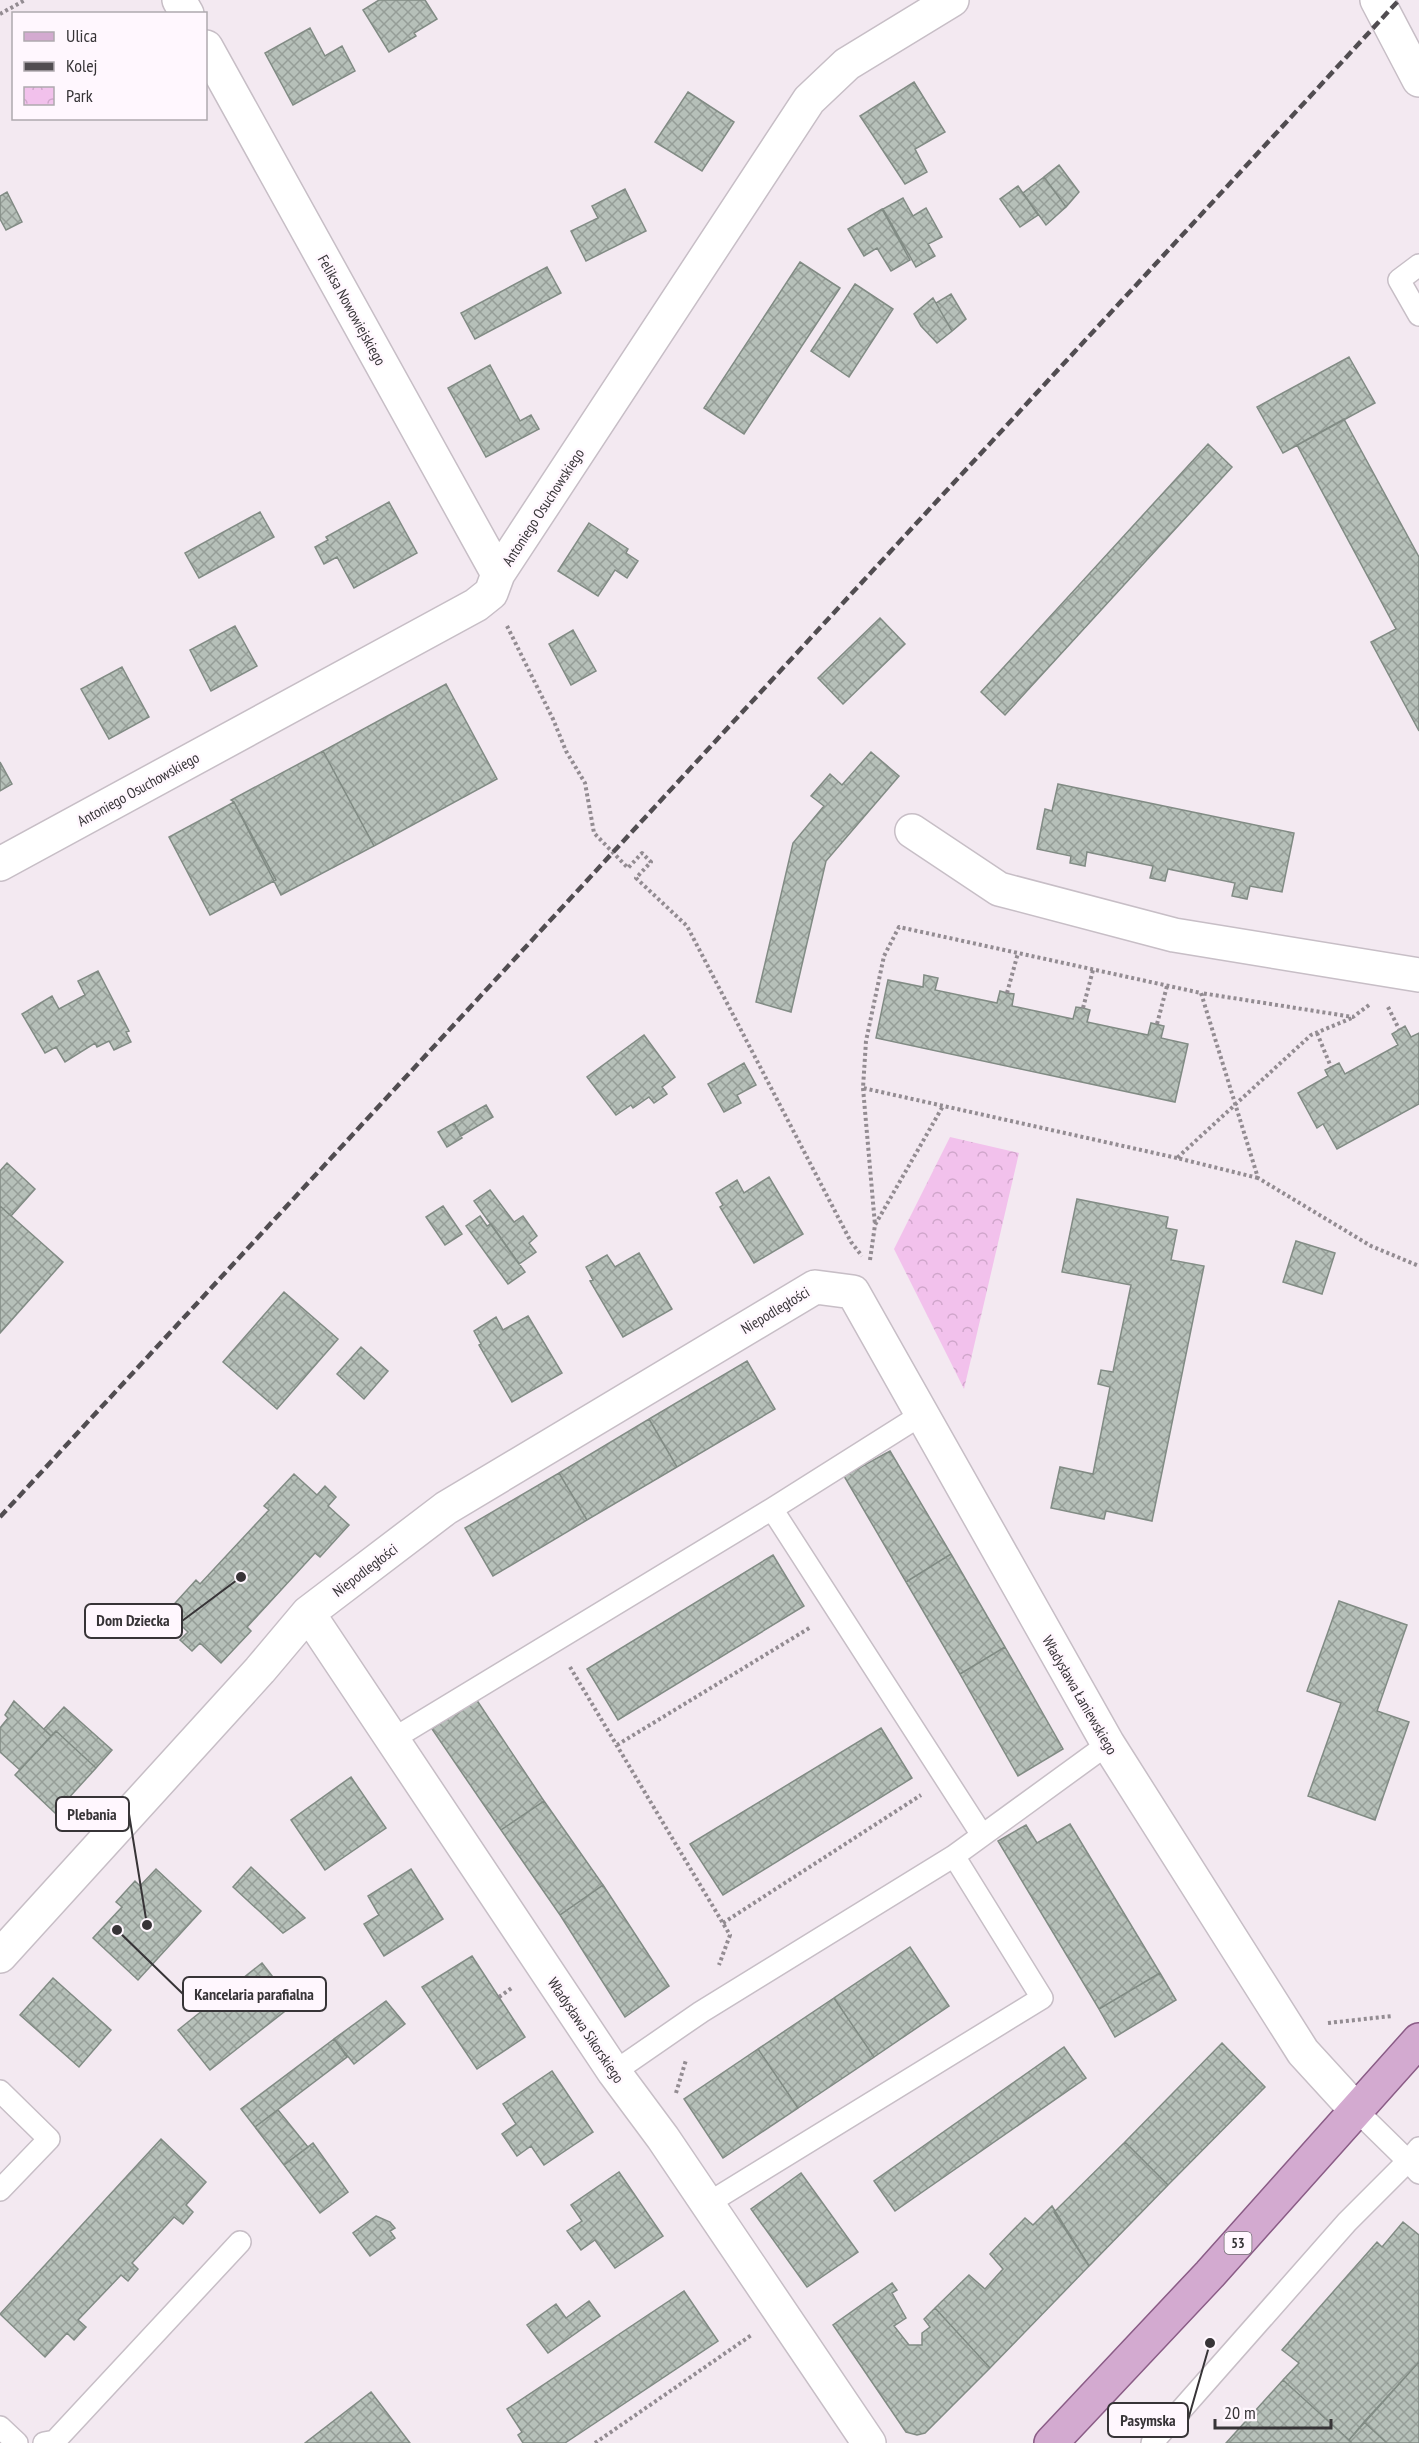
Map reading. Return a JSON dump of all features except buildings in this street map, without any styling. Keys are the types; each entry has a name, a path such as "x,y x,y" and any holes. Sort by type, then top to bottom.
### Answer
{"main road":[{"name":"53","path":"1052,2443 1210,2274 1357,2111 1410,2027"}],"street":[{"name":"Antoniego Osuchowskiego","path":"0,864 476,605 495,584 809,100 848,64 952,0"},
{"path":"1377,0 1419,80"},
{"name":"Feliksa Nowowiejskiego","path":"207,49 495,584"},
{"path":"912,831 999,889 1174,935 1414,974"},
{"name":"Władysława Łaniewskiego","path":"815,1287 853,1292 1107,1744 1302,2052 1357,2111"},
{"name":"Niepodległości","path":"0,1956 260,1670 308,1613 446,1508 815,1287"},
{"name":"Władysława Sikorskiego","path":"308,1613 614,2072 663,2138 869,2443"}],"lane":[{"path":"1419,265 1399,280 1419,315"},
{"path":"393,1739 772,1509 921,1415"},
{"path":"772,1509 982,1835"},
{"path":"614,2072 701,2012 954,1856 1107,1744"},
{"path":"707,2204 1042,1998 954,1856"},
{"path":"0,2091 49,2139 0,2190"},
{"path":"1152,2443 1347,2222 1415,2160 1357,2111"},
{"path":"44,2443 55,2440 240,2242"},
{"path":"0,2427 17,2443"}],"path":[{"path":"0,14 26,0"},
{"path":"495,584 566,751 585,783 594,833 628,868 642,853 651,862 636,878 687,926 851,1242 869,1265"},
{"path":"943,1106 875,1225 863,1088 866,1041 884,956 899,927 1201,993 1353,1017"},
{"path":"1007,993 1018,953"},
{"path":"1083,1008 1093,970"},
{"path":"1177,1158 1311,1035 1353,1017 1414,974"},
{"path":"1157,1024 1167,986"},
{"path":"1201,993 1257,1178"},
{"path":"1382,995 1399,1029"},
{"path":"1317,1033 1331,1067"},
{"path":"863,1088 1257,1178 1371,1245 1419,1266"},
{"path":"617,1745 838,1611"},
{"path":"555,1641 730,1935 701,2012 675,2096"},
{"path":"723,1923 946,1779"},
{"path":"1317,2024 1410,2027"},
{"path":"595,2443 756,2332"}],"green space":[{"path":"950,1137 1019,1153 964,1389 894,1249"}],"railway":[{"path":"0,1517 1399,0"}],"place":[{"name":"Dom Dziecka","path":"241,1577"},
{"name":"Plebania","path":"147,1925"},
{"name":"Kancelaria parafialna","path":"117,1930"},
{"name":"Pasymska","path":"1210,2343"}]}
